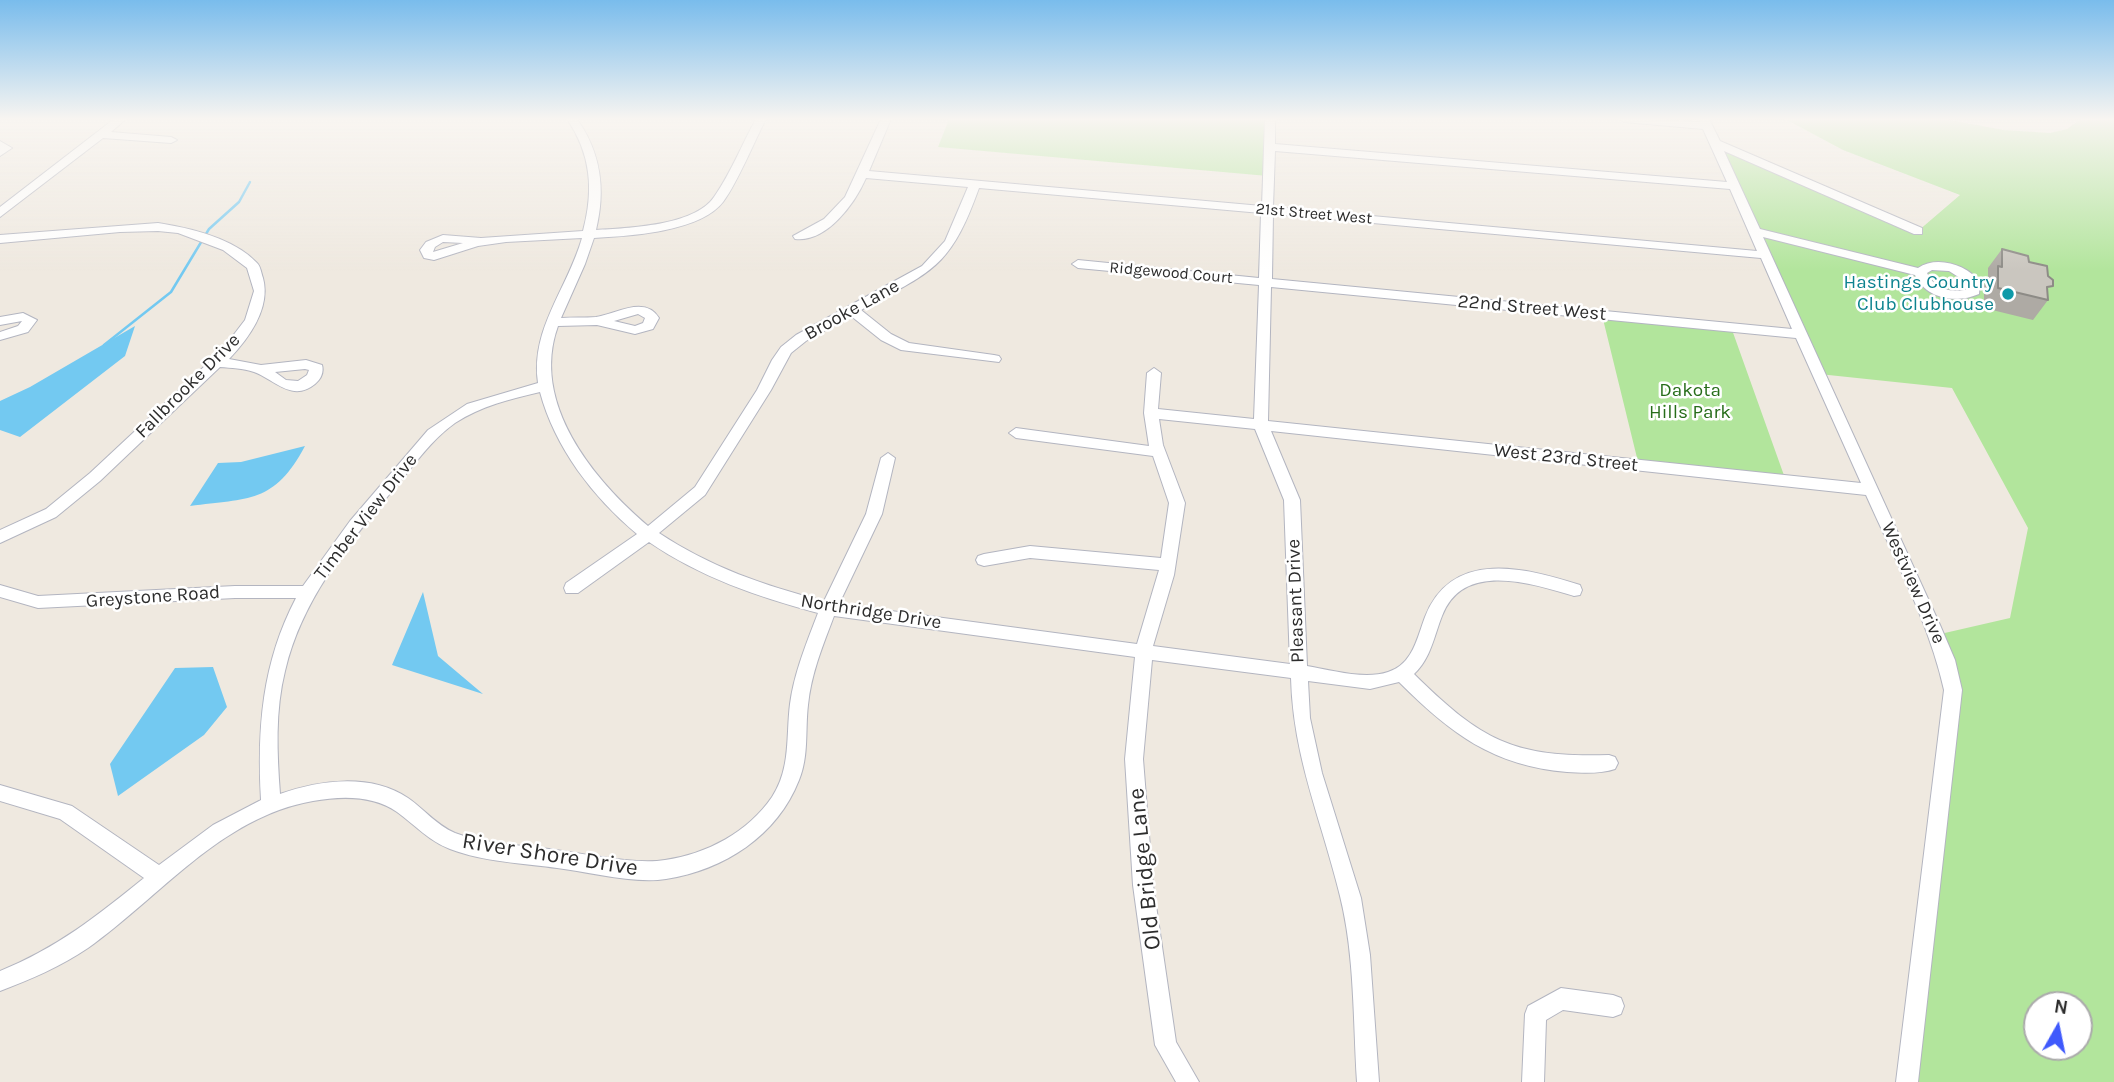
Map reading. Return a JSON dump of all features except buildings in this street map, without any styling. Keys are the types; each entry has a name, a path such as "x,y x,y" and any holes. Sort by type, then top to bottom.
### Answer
{"street":[{"path":"0,213 56,169"},
{"name":"Northridge Drive","path":"596,169 596,192 587,233 575,274 552,322 544,353 544,386 551,407 584,470 601,491 648,536 691,562 738,583 828,609 1298,670 1323,678 1370,682 1402,674"},
{"path":"481,242 666,227 704,214 718,201 735,169"},
{"path":"799,236 825,226 835,218 851,198 864,169"},
{"name":"Pleasant Drive","path":"1268,169 1261,425 1292,500 1301,718 1313,773 1351,898 1360,955 1368,1082"},
{"path":"1538,169 1735,186"},
{"name":"Westview Drive","path":"1728,169 1936,635 1946,660 1953,690 1907,1082"},
{"path":"1774,169 1918,231"},
{"name":"21st Street West","path":"862,174 1765,255"},
{"name":"Brooke Lane","path":"572,588 648,536 700,491 786,350 801,338 926,269 943,256 954,239 975,184"},
{"name":"Fallbrooke Drive","path":"0,239 158,227 180,230 227,247 253,266 260,291 251,321 217,362 95,477 51,513 0,537"},
{"path":"1756,232 1920,272"},
{"name":"Ridgewood Court","path":"1078,264 1264,282"},
{"name":"22nd Street West","path":"1264,282 1801,334"},
{"path":"852,310 886,337 906,347 993,359"},
{"path":"0,321 23,317 30,320 23,329 0,336"},
{"path":"552,322 597,321"},
{"path":"217,362 261,369"},
{"path":"1151,413 1154,373"},
{"name":"Timber View Drive","path":"271,803 268,726 273,684 290,628 307,592 339,545 441,426 481,403 544,386"},
{"name":"West 23rd Street","path":"1151,413 1871,489"},
{"name":"Old Bridge Lane","path":"1151,413 1158,452 1177,503 1168,565 1144,650 1134,759 1143,885 1166,1045 1188,1082"},
{"path":"1016,433 1158,452"},
{"name":"River Shore Drive","path":"0,982 16,977 71,948 216,831 271,803 318,791 358,790 394,800 409,808 439,835 482,849 649,869 680,867 710,858 739,842 772,812 786,790 797,753 801,691 828,609 874,514 888,458"},
{"path":"984,560 1030,552 1168,565"},
{"path":"1574,590 1514,574 1489,575 1467,581 1449,592 1440,602 1418,659 1402,674 1449,720 1495,748 1526,759 1558,765 1609,763"},
{"name":"Greystone Road","path":"0,591 38,602 235,592 307,592"},
{"path":"0,793 65,812 159,877"},
{"path":"1533,1082 1536,1014 1561,999 1613,1006"}],"green space":[{"path":"1194,169 1268,169 1268,176"},
{"path":"1728,169 1776,169 1918,231 1960,195 1894,169 2114,169 2114,1082 1907,1082 1953,690 1936,635 2010,618 2028,528 1952,388 1819,374"},
{"name":"Dakota Hills Park","path":"1602,315 1731,327 1786,481 1639,466"}],"water":[{"path":"135,326 125,356 20,437 0,430 0,401 30,387"},
{"path":"305,446 282,479 258,495 190,506 218,463 241,462"},
{"path":"423,592 438,656 483,694 392,665"},
{"path":"213,667 227,707 204,735 118,796 110,764 175,668"}],"waterway":[{"path":"104,345 171,292 209,229 239,202 250,182"}],"place":[{"name":"Hastings Country Club Clubhouse","path":"2008,294"}]}
